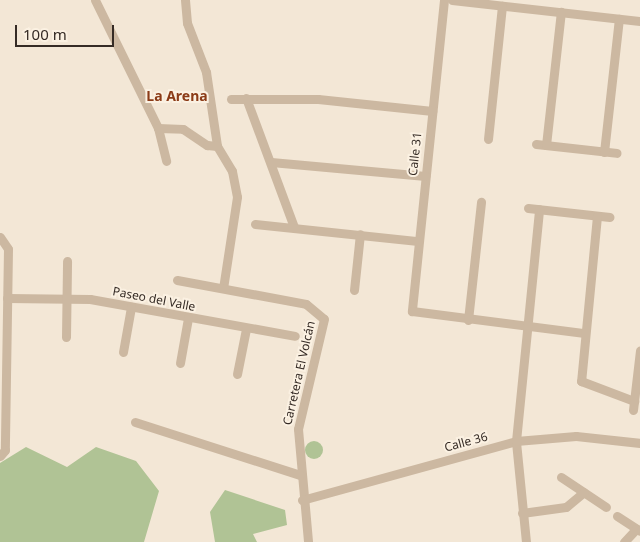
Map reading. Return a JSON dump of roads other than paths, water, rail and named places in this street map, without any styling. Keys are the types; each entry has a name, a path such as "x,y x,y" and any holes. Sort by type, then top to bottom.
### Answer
{"street":[{"path":"95,0 158,128 166,161"},
{"path":"185,0 187,23 206,72 217,146 232,171 237,198 223,288"},
{"name":"Calle 31","path":"444,0 412,311 468,320"},
{"path":"452,0 640,21"},
{"path":"488,139 502,6"},
{"path":"546,145 561,12"},
{"path":"604,152 619,19"},
{"path":"246,98 294,227"},
{"path":"231,99 318,99 432,111"},
{"path":"158,128 183,129 207,145 217,146"},
{"path":"536,144 617,153"},
{"path":"271,162 425,176"},
{"path":"481,202 468,320 584,333"},
{"path":"528,208 610,217"},
{"path":"526,542 516,441 525,327 539,209"},
{"path":"597,216 580,381 600,388 634,405 640,350"},
{"path":"255,224 418,241"},
{"path":"354,290 360,234"},
{"path":"0,237 8,249 5,450 0,456"},
{"path":"66,337 67,261"},
{"path":"345,278 355,279"},
{"name":"Carretera El Volcán","path":"177,280 306,304 324,319 298,429 302,500 308,542"},
{"name":"Paseo del Valle","path":"7,298 67,298 295,336"},
{"path":"123,352 131,308"},
{"path":"180,363 188,318"},
{"path":"237,374 246,329"},
{"path":"135,422 300,475"},
{"name":"Calle 36","path":"302,500 516,441 576,436 640,443"},
{"path":"561,477 606,507"},
{"path":"522,513 566,508 584,492"},
{"path":"617,516 638,530 624,542"}],"district":[{"name":"La Arena","path":"177,96"}]}
